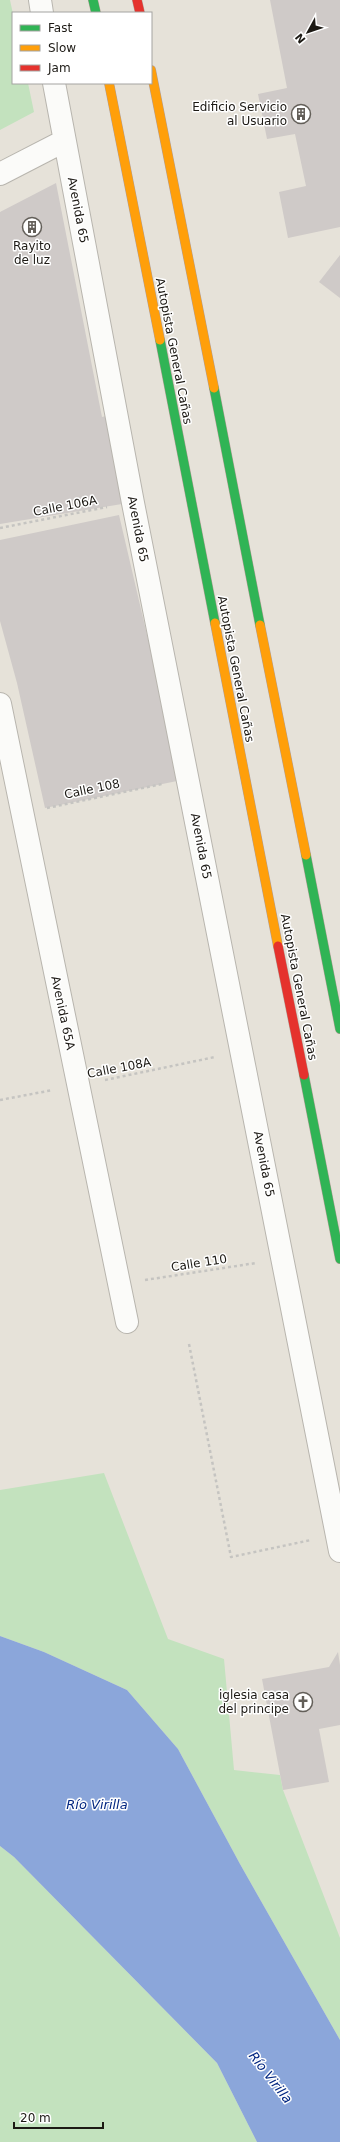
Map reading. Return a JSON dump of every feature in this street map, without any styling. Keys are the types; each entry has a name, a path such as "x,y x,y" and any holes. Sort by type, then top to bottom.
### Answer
{"highway":[{"path":"93,0 96,12"},
{"path":"137,0 140,12"},
{"path":"152,75 340,1029"},
{"name":"Autopista General Cañas","path":"109,84 340,1259"}],"street":[{"path":"40,0 42,12"},
{"name":"Avenida 65","path":"54,84 133,503 338,1543"},
{"path":"0,174 64,141"},
{"name":"Avenida 65A","path":"0,704 127,1322"}],"path":[{"name":"Calle 106A","path":"0,528 133,503"},
{"name":"Calle 108","path":"22,812 188,778"},
{"name":"Calle 108A","path":"0,1100 241,1052"},
{"name":"Calle 110","path":"119,1284 282,1258"},
{"path":"189,1344 231,1557 338,1543"}],"green space":[{"path":"0,0 10,0 13,12 12,84 28,84 34,112 0,130"},
{"path":"104,1473 168,1639 224,1659 234,1770 280,1775 283,1790 340,1938 340,2040 240,1864 178,1749 127,1690 44,1652 0,1636 0,1490"},
{"path":"0,1846 14,1857 217,2063 257,2142 0,2142"}],"water":[{"name":"Río Virilla","path":"0,1636 44,1652 127,1690 178,1749 240,1864 340,2040 340,2142 257,2142 217,2063 14,1857 0,1846"}],"building":[{"name":"Edificio Servicio al Usuario","path":"270,0 340,0 340,227 288,238 279,192 306,186 295,134 267,139 258,94 287,88"},
{"path":"56,183 102,417 106,416 122,504 0,524 0,212"},
{"path":"340,255 340,298 319,282"},
{"path":"119,515 151,652 177,781 45,808 17,683 0,621 0,540"},
{"name":"iglesia casa del principe","path":"338,1652 340,1665 340,1725 319,1729 329,1782 283,1790 262,1679 329,1667"}],"traffic: fast":[{"path":"93,0 96,12"},
{"path":"160,340 215,623"},
{"path":"214,388 260,625"},
{"path":"306,855 340,1029"},
{"path":"304,1075 340,1259"}],"traffic: slow":[{"path":"152,75 214,388"},
{"path":"109,84 160,340"},
{"path":"215,623 278,946"},
{"path":"260,625 306,855"}],"traffic: jam":[{"path":"137,0 140,12"},
{"path":"278,946 304,1075"}],"place":[{"name":"Edificio Servicio al Usuario","path":"301,114"},
{"name":"Rayito de luz","path":"32,227"},
{"name":"iglesia casa del principe","path":"303,1702"}]}
